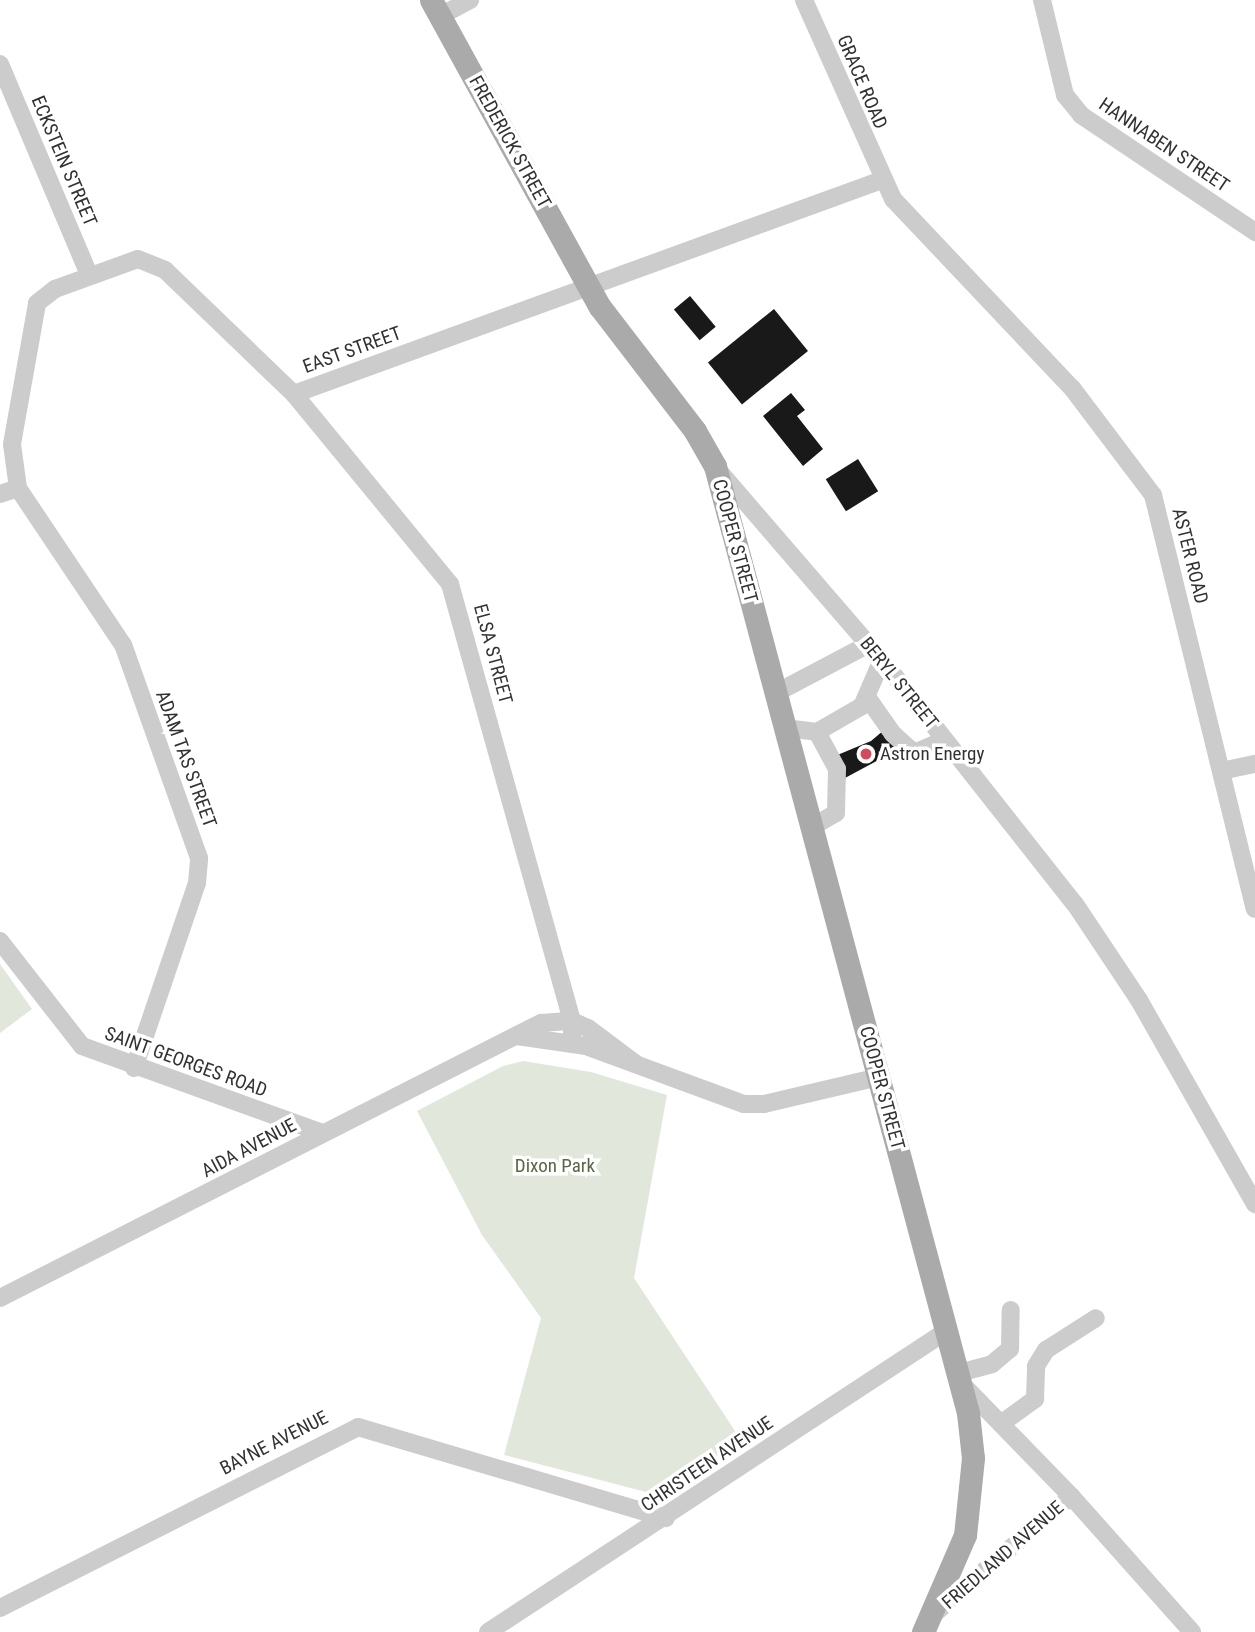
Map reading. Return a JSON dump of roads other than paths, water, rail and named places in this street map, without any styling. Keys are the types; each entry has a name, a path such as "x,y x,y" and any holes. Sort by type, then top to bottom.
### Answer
{"main road":[{"name":"FREDERICK STREET","path":"435,8 588,285"},
{"name":"BERYL STREET","path":"588,285 621,338 695,431 715,466"},
{"name":"COOPER STREET","path":"715,466 961,1379"},
{"name":"FRIEDLAND AVENUE","path":"928,1623 953,1571 969,1516 973,1458 961,1379"}],"street":[{"path":"435,8 470,0"},
{"name":"GRACE ROAD","path":"804,0 882,180"},
{"name":"HANNABEN STREET","path":"1042,0 1062,85 1081,115 1255,232"},
{"name":"ECKSTEIN STREET","path":"0,64 89,275"},
{"name":"EAST STREET","path":"18,488 12,444 37,303 55,289 130,260 157,264 294,394 882,180"},
{"name":"ASTER ROAD","path":"882,180 930,242 1072,388 1153,495 1255,909"},
{"name":"ELSA STREET","path":"294,394 454,593 556,973 572,1021 563,1042"},
{"path":"0,430 12,444"},
{"name":"BERYL STREET","path":"715,466 869,644 1107,948 1255,1204"},
{"path":"0,494 18,488"},
{"name":"ADAM TAS STREET","path":"18,488 124,645 199,858 197,883 134,1068"},
{"path":"776,693 869,644"},
{"path":"785,728 817,732 854,713 867,697 882,660"},
{"path":"867,697 893,734 914,753 944,740"},
{"path":"812,827 836,813 839,786 828,747 817,732"},
{"path":"1221,771 1255,764"},
{"name":"SAINT GEORGES ROAD","path":"0,941 82,1046 134,1068 322,1133"},
{"name":"ELSA STREET","path":"556,973 553,1020 563,1042"},
{"name":"AIDA AVENUE","path":"0,1298 322,1133 553,1020 572,1021 600,1035 636,1064"},
{"name":"AIDA AVENUE","path":"517,1036 563,1042 636,1064 744,1104 764,1104 879,1077"},
{"path":"0,1278 18,1289"},
{"path":"1010,1310 1010,1349 992,1364 961,1379 1071,1496 1192,1632"},
{"path":"1002,1423 1035,1399 1036,1366 1045,1350 1096,1318"},
{"name":"CHRISTEEN AVENUE","path":"488,1632 666,1518 948,1330"},
{"name":"BAYNE AVENUE","path":"0,1608 358,1427 666,1518"},
{"name":"FRIEDLAND AVENUE","path":"928,1623 1071,1496"}],"place":[{"name":"Astron Energy","path":"866,754"}],"park label":[{"name":"Dixon Park","path":"555,1166"}]}
